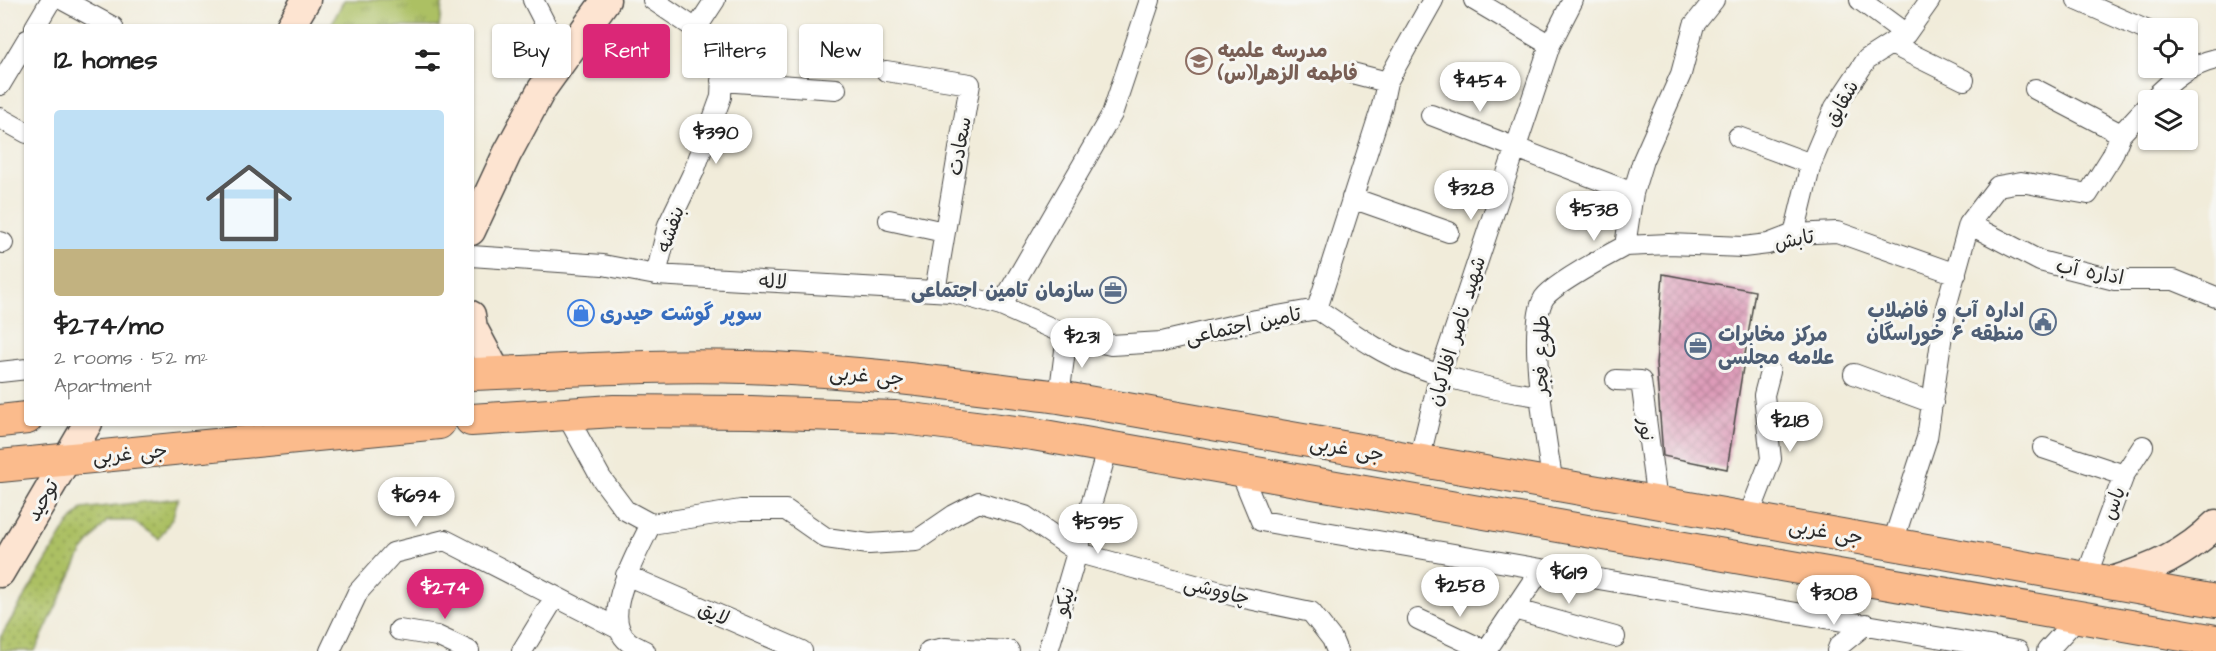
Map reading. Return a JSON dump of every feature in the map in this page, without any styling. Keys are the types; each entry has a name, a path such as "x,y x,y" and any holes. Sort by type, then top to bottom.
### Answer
{"main road":[{"path":"292,24 306,0"},
{"path":"474,225 507,154 542,89 606,0"},
{"path":"474,332 484,374"},
{"name":"جی غربی","path":"484,374 743,366 876,374 1059,398 1893,542 2216,601"},
{"name":"جی غربی","path":"474,420 614,411 751,412 895,417 1033,434 2216,641"},
{"path":"0,421 24,418"},
{"path":"56,460 66,426"},
{"path":"56,460 85,426"},
{"name":"جی غربی","path":"0,466 408,426"},
{"name":"توحید","path":"0,536 56,460"},
{"name":"توحید","path":"0,573 56,460"},
{"path":"2099,579 2151,568 2187,550 2216,524"},
{"path":"2112,622 2142,651"}],"street":[{"path":"37,24 51,0"},
{"path":"63,0 107,24"},
{"path":"533,0 551,35 572,50"},
{"path":"653,0 696,29 715,0"},
{"path":"1001,306 1112,114 1150,0"},
{"path":"1317,309 1387,82 1433,0"},
{"path":"1474,0 1550,45"},
{"name":"شهید ناصر افلاکیان","path":"1419,461 1440,374 1516,146 1550,45 1573,0"},
{"path":"1625,246 1633,193 1643,160 1681,74 1694,25 1714,0"},
{"path":"1860,0 1898,39 1964,80"},
{"name":"شقایق","path":"1794,234 1811,164 1835,107 1867,59 1898,39 1930,0"},
{"path":"2077,0 2138,27"},
{"path":"0,85 24,45"},
{"path":"2162,90 2201,58"},
{"name":"سعادت","path":"885,71 970,84 934,291"},
{"path":"1352,73 1387,82"},
{"name":"بنفشه","path":"656,275 668,225 693,171 720,97 721,78"},
{"path":"721,81 836,89"},
{"path":"2035,89 2121,134"},
{"path":"1431,115 1633,193"},
{"path":"1893,542 1927,438 1946,307 1969,224 1998,186 2020,182 2088,194 2112,156 2121,134 2138,116"},
{"path":"0,118 24,131"},
{"path":"1738,137 1811,164"},
{"path":"1352,198 1449,232"},
{"path":"889,220 944,232"},
{"name":"اداره آب","path":"1969,224 2040,261 2115,280 2174,280 2214,291"},
{"name":"تابش","path":"1625,246 1669,244 1743,247 1768,244 1794,234 1837,232 1956,274"},
{"name":"طلوع فجر","path":"1553,484 1539,396 1538,315 1545,297 1586,268 1625,246"},
{"name":"لاله","path":"474,256 603,265 656,275 951,292 1001,306 1067,335"},
{"name":"تامین اجتماعی","path":"1067,335 1111,345 1162,342 1256,320 1317,309 1377,349 1440,374 1511,393 1539,396"},
{"path":"1059,398 1067,335"},
{"path":"0,372 24,369"},
{"path":"1748,518 1772,459 1764,395 1770,372"},
{"path":"1854,374 1933,403"},
{"name":"نور","path":"1616,380 1641,381 1658,502"},
{"path":"566,414 601,478 625,510 651,524 741,510 786,510 826,538 869,544 916,541 954,515 980,502 1025,516 1079,554"},
{"path":"2124,475 2143,446"},
{"name":"نیکو","path":"1048,651 1079,554 1108,447"},
{"name":"یاس","path":"2043,448 2124,475 2099,579"},
{"path":"1239,470 1261,521 2018,651"},
{"path":"645,651 627,641 619,629 617,613 626,575 651,524"},
{"path":"330,651 358,592 393,553 445,540 619,629"},
{"name":"چاووشی","path":"1079,554 1235,596 1311,612 1332,639 1337,651"},
{"path":"1418,619 1486,651 1541,569"},
{"name":"لایق","path":"626,575 802,651"},
{"path":"522,651 555,597"},
{"path":"1514,609 1615,637"},
{"path":"2047,651 2078,617"},
{"path":"1837,651 1839,646 1866,624"},
{"path":"399,630 437,636 466,650"},
{"path":"929,651 945,648 1009,651"}],"green space":[{"path":"344,0 443,0 439,24 332,24"},
{"path":"178,498 173,517 159,539 132,521 107,521 82,552 35,651 0,651 0,638 67,526 82,509"}],"building":[{"path":"1663,274 1755,291 1727,469 1663,456 1656,364"}],"place":[{"name":"مدرسه علمیه فاطمه الزهرا(س)","path":"1199,61"},
{"name":"سازمان تامین اجتماعی","path":"1113,290"},
{"name":"سوپر گوشت حیدری","path":"581,313"},
{"name":"اداره آب و فاضلاب منطقه ۶ خوراسگان","path":"2043,322"},
{"name":"مرکز مخابرات علامه مجلسی","path":"1698,346"}]}
